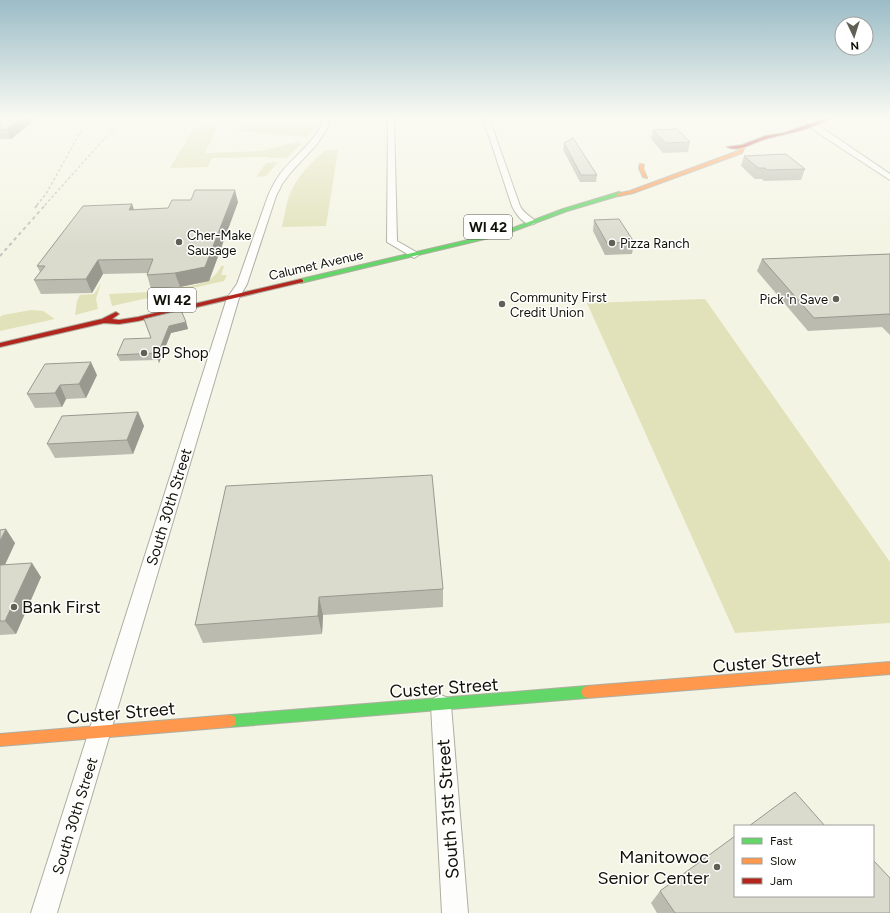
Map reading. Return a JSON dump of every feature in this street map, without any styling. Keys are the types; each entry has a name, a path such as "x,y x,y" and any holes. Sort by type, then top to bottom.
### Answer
{"main road":[{"name":"Calumet Avenue","path":"104,321 127,321 231,293 414,255 517,230 531,222 602,198 631,192 697,161"},
{"name":"Calumet Avenue","path":"602,198 604,194 609,191 645,177 669,173 711,161"},
{"path":"642,165 641,168 645,177"},
{"path":"631,192 667,188"},
{"name":"Calumet Avenue","path":"321,266 502,224 531,222"},
{"name":"Calumet Avenue","path":"242,284 254,282"},
{"name":"Calumet Avenue","path":"0,345 104,321 124,312"},
{"name":"Custer Street","path":"0,740 890,668"}],"street":[{"name":"South 30th Street","path":"44,913 101,731 231,293 242,284 276,186 297,161"},
{"path":"391,161 392,242 414,255"},
{"path":"501,161 516,206 520,214 531,222"},
{"path":"864,161 890,178"},
{"path":"877,161 890,169"},
{"name":"South 31st Street","path":"441,705 455,913"}],"green space":[{"path":"175,161 211,161 208,167 170,168"},
{"path":"314,161 336,161 326,226 282,227 292,189 300,176"},
{"path":"278,162 266,176 256,177 266,163"},
{"path":"221,266 224,266 221,275 227,275 224,281 112,306 109,294 150,292 151,289 191,286 209,279 216,274"},
{"path":"101,283 96,299 98,309 75,315 77,301 80,295 94,294"},
{"path":"705,299 890,562 890,623 735,633 587,303"},
{"path":"31,310 43,311 55,319 0,331 0,317 3,315"}],"building":[{"path":"573,161 588,161 597,175 581,175"},
{"path":"749,161 794,161 805,169 767,170 765,168 758,168"},
{"path":"195,190 235,190 205,267 175,273 147,275 153,259 98,260 86,279 34,280 45,266 37,266 83,206 132,204 129,210 168,208 172,200 191,200"},
{"path":"619,219 634,242 607,243 594,220"},
{"name":"Pick 'n Save","path":"890,254 890,315 814,318 762,259"},
{"path":"181,310 186,322 169,326 157,356 156,353 117,355 124,339 151,338 144,319"},
{"path":"91,362 79,384 60,385 55,393 27,394 45,364"},
{"path":"138,412 127,440 47,444 62,416"},
{"path":"432,475 443,589 319,597 318,616 195,625 226,486"},
{"path":"6,529 0,541 0,530"},
{"path":"32,563 5,621 0,621 0,565"},
{"path":"795,792 824,825 750,825"},
{"name":"Manitowoc Senior Center","path":"734,837 734,897 874,897 874,861 890,878 890,913 675,913 660,891"}],"railway":[{"path":"37,205 46,194 64,161"},
{"path":"45,205 85,161"},
{"path":"35,208 38,204"},
{"path":"0,256 46,204"}],"traffic: fast":[{"path":"301,281 504,233 565,210 619,194"},
{"path":"230,721 587,692"}],"traffic: slow":[{"path":"619,194 631,192 717,161"},
{"path":"642,165 641,168 645,177"},
{"path":"587,692 890,668"},
{"path":"0,740 230,721"}],"traffic: jam":[{"path":"104,321 119,322 138,319 301,281"},
{"path":"0,345 104,321 116,314"}],"place":[{"name":"Cher-Make Sausage","path":"179,242"},
{"name":"Pizza Ranch","path":"612,243"},
{"name":"Pick 'n Save","path":"836,299"},
{"name":"Community First Credit Union","path":"502,304"},
{"name":"BP Shop","path":"144,353"},
{"name":"Bank First","path":"14,607"},
{"name":"Manitowoc Senior Center","path":"717,867"}]}
